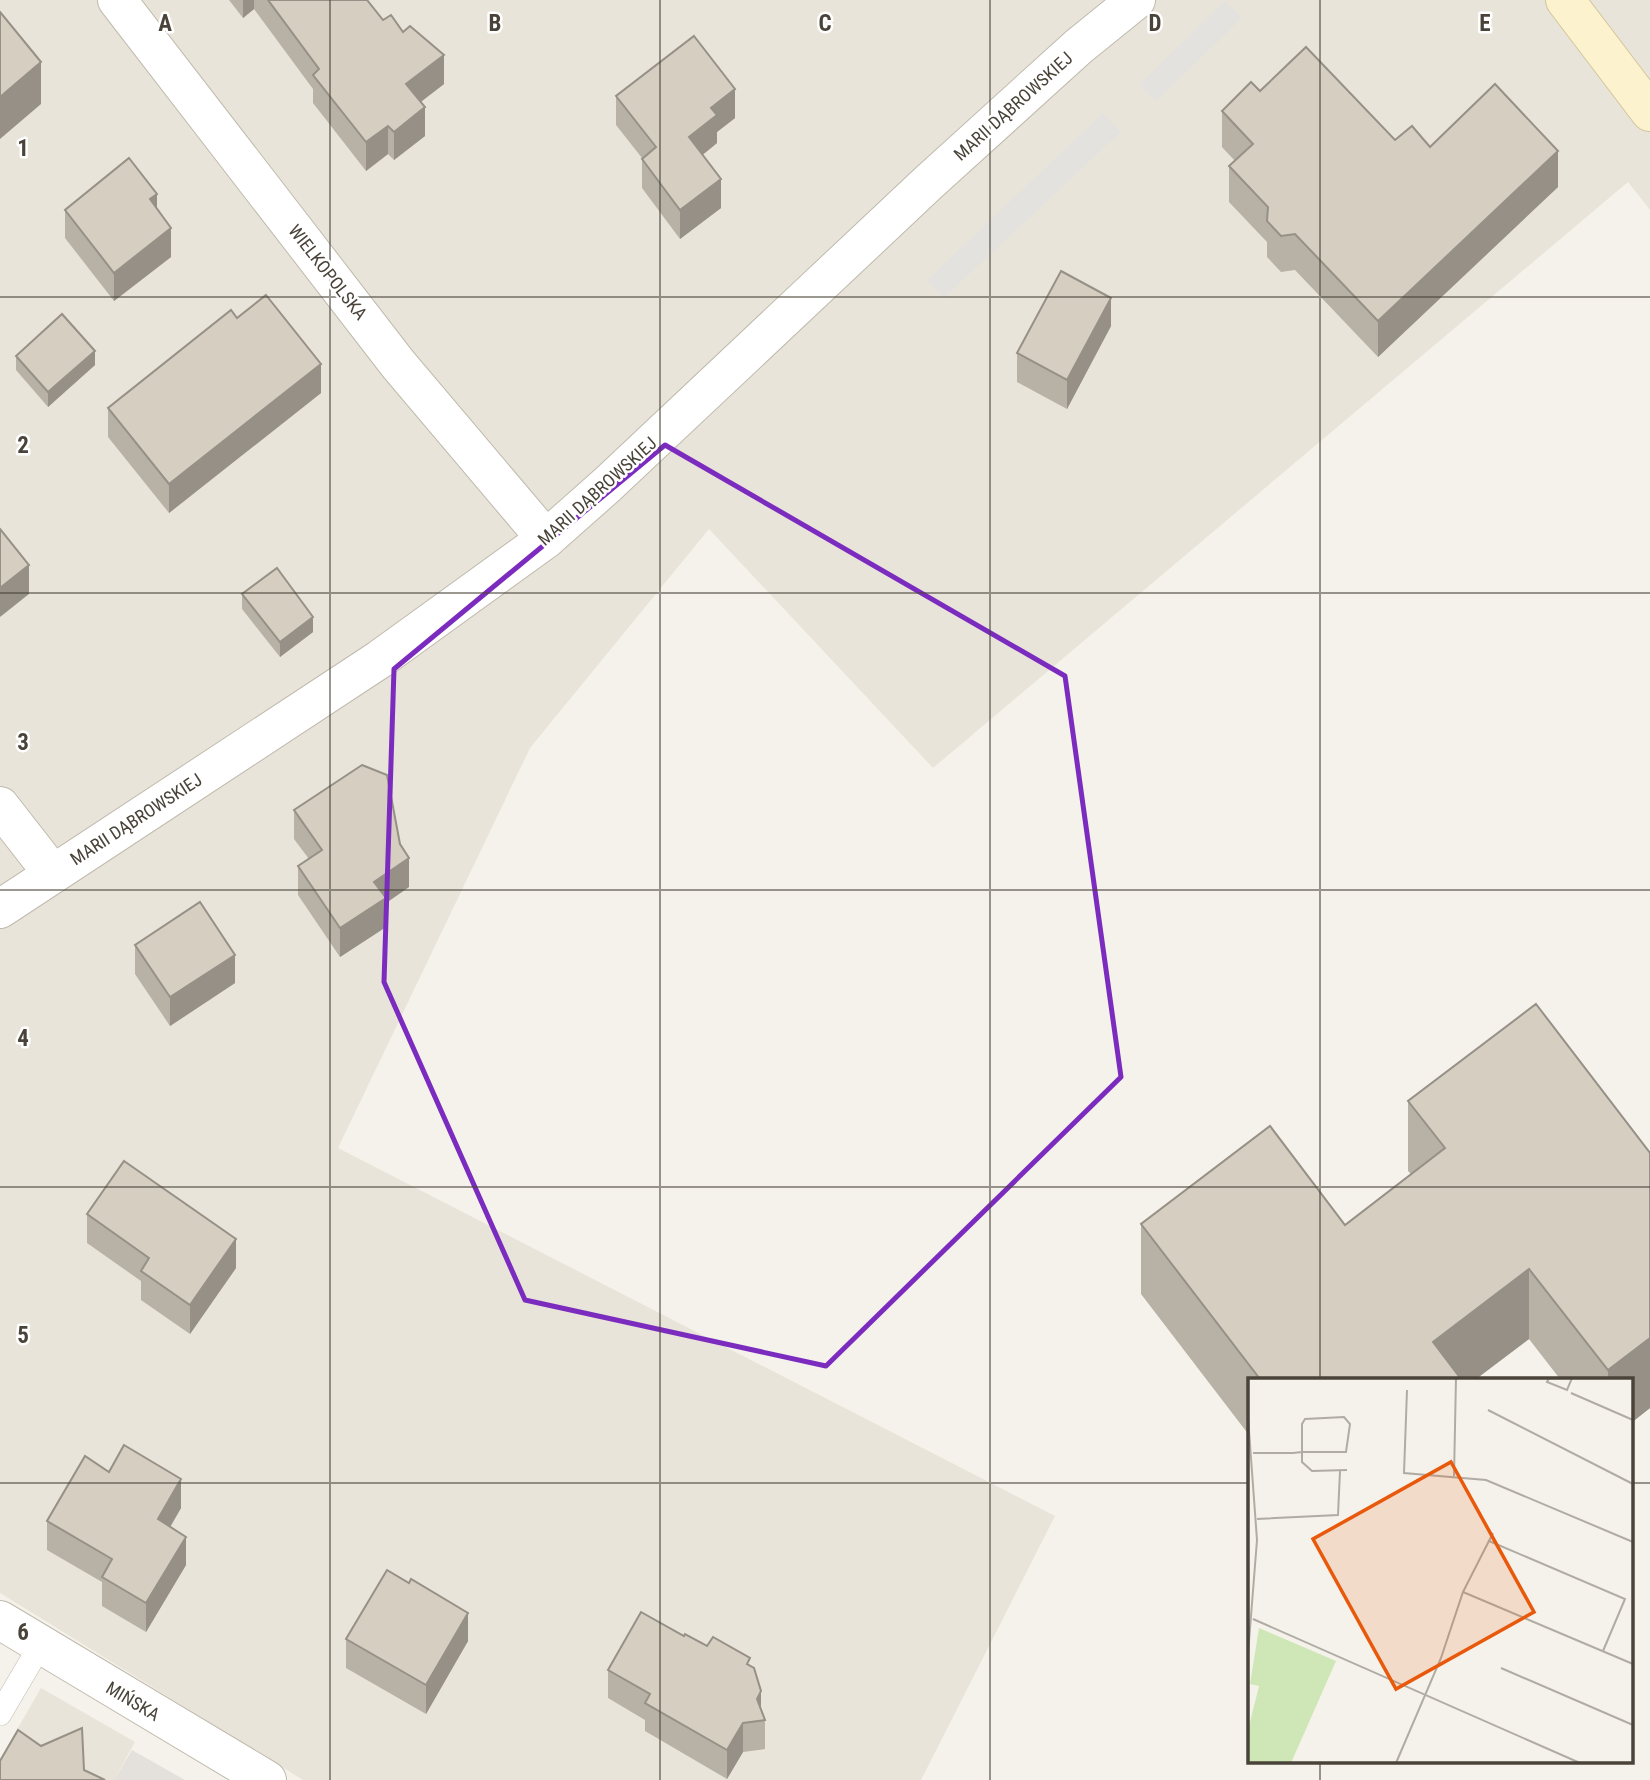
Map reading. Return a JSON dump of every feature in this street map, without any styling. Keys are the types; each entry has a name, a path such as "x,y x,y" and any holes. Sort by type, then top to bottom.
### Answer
{"street":[{"name":"WIELKOPOLSKA","path":"117,0 398,364 546,539"},
{"name":"MARII DĄBROWSKIEJ","path":"0,909 380,659 546,539 928,183 1078,47 1136,0"},
{"path":"1565,0 1650,112"},
{"path":"0,806 53,873"},
{"name":"MIŃSKA","path":"0,1620 267,1780"}],"lane":[{"path":"0,1714 40,1646"}],"highlighted area":[{"path":"665,445 1065,676 1121,1077 826,1366 525,1300 384,982 394,669"}],"shaded area":[{"path":"0,0 1650,0 1650,210 1628,182 933,768 709,529 530,748 338,1148 1055,1516 921,1780 303,1780 0,1593"},
{"path":"1225,1 1242,18 1156,101 1139,85"},
{"path":"1103,113 1121,132 944,298 927,280"},
{"path":"41,1688 135,1742 114,1780 0,1780 0,1759"},
{"path":"132,1750 185,1780 114,1780"}],"building":[{"path":"268,0 367,0 383,20 391,15 403,32 410,26 444,55 406,84 425,107 394,132 388,126 366,142 313,75 319,69"},
{"path":"0,12 41,62 0,97"},
{"path":"694,36 735,89 711,108 717,115 689,137 721,179 680,210 642,159 656,147 616,96"},
{"path":"1306,47 1395,140 1412,126 1430,147 1495,84 1558,151 1378,321 1295,234 1281,236 1267,221 1268,207 1229,166 1253,144 1222,111 1251,82 1260,91"},
{"path":"129,158 157,194 150,199 171,228 114,273 65,210"},
{"path":"1061,271 1111,298 1067,380 1017,353"},
{"path":"266,295 321,364 169,484 108,408 231,310 237,318"},
{"path":"62,314 95,351 48,392 16,356"},
{"path":"0,529 29,565 0,588"},
{"path":"277,568 313,617 280,642 242,594"},
{"path":"362,765 387,775 400,844 409,858 374,882 386,898 340,928 298,866 322,850 294,810"},
{"path":"200,902 235,955 170,997 135,945"},
{"path":"1536,1004 1650,1153 1650,1338 1608,1370 1529,1269 1433,1342 1460,1378 1259,1378 1141,1224 1270,1126 1345,1225 1445,1148 1408,1101"},
{"path":"124,1161 236,1239 190,1305 141,1271 149,1258 87,1214"},
{"path":"124,1445 181,1479 158,1519 186,1537 146,1603 102,1577 112,1559 47,1521 85,1456 109,1472"},
{"path":"387,1570 409,1583 411,1579 468,1613 426,1685 346,1639"},
{"path":"641,1612 707,1646 713,1637 750,1658 747,1664 754,1668 761,1691 757,1699 765,1720 743,1723 727,1750 645,1703 650,1694 608,1670"},
{"path":"82,1728 84,1770 105,1780 0,1780 0,1761 18,1730 41,1746"}]}
